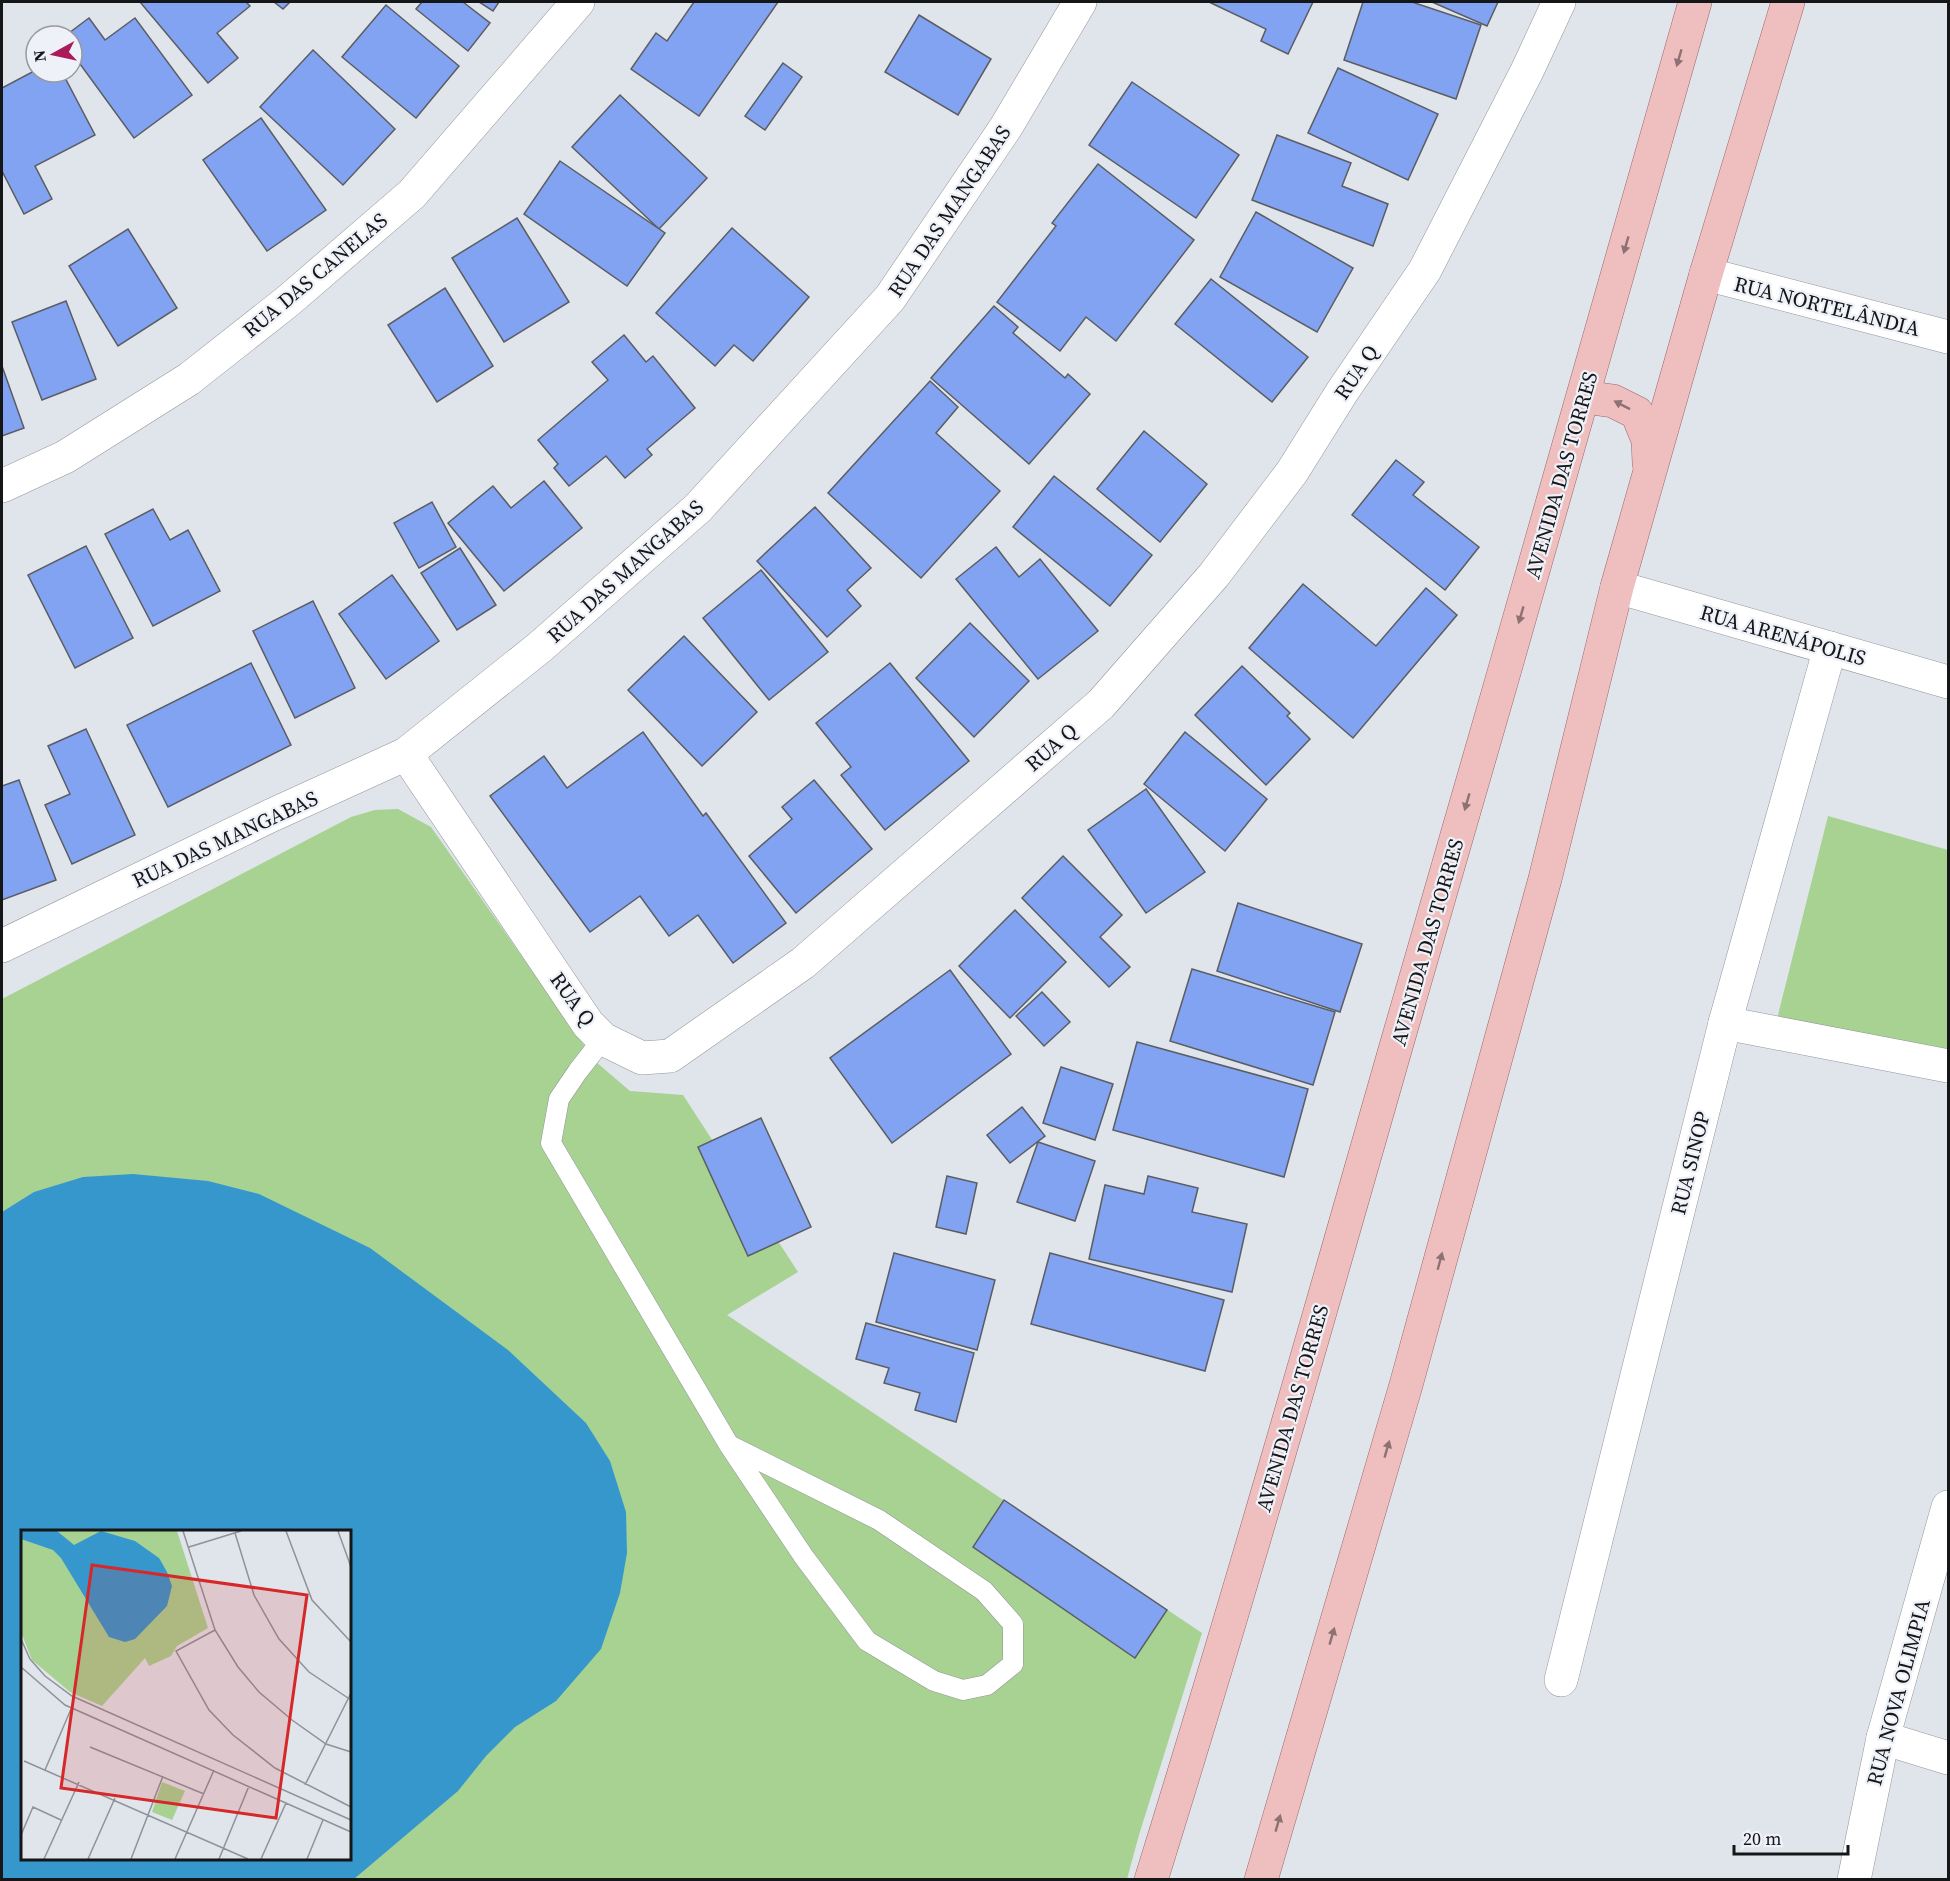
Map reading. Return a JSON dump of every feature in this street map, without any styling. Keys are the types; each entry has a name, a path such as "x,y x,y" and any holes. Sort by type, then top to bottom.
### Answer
{"main road":[{"name":"AVENIDA DAS TORRES","path":"1151,1880 1315,1330 1584,397 1695,2"},
{"path":"1261,1880 1424,1321 1545,879 1617,587 1706,274 1788,2"},
{"path":"1584,397 1613,401 1637,413 1648,440 1649,474"}],"street":[{"name":"RUA DAS CANELAS","path":"2,486 65,457 189,379 288,300 412,194 578,2"},
{"name":"RUA DAS MANGABAS","path":"2,946 270,816 406,754 540,648 698,508 890,298 1006,127 1080,2"},
{"name":"RUA Q","path":"406,754 588,1024 603,1039 642,1058 670,1056 804,963 1101,704 1214,575 1292,472 1342,392 1425,270 1527,71 1559,2"},
{"name":"RUA NORTELÂNDIA","path":"1706,274 1948,337"},
{"name":"RUA ARENÁPOLIS","path":"1617,587 1948,682"},
{"name":"RUA SINOP","path":"1561,1680 1725,1023 1830,648"},
{"path":"1725,1023 1948,1066"},
{"name":"RUA NOVA OLIMPIA","path":"1854,1880 1883,1738 1948,1507"},
{"path":"1883,1738 1948,1758"}],"lane":[{"path":"603,1039 559,1099 551,1143 729,1445 804,1557 867,1641 934,1681 963,1690 987,1685 1013,1664 1013,1624 984,1590 879,1520 729,1445"}],"green space":[{"path":"398,809 431,827 596,1062 630,1091 683,1095 798,1272 727,1315 1202,1633 1127,1879 2,1880 2,999 351,817 375,810"},
{"path":"1828,816 1948,850 1948,1050 1777,1019"}],"water":[{"path":"133,1174 208,1181 259,1194 370,1248 508,1350 586,1423 610,1461 626,1512 627,1553 620,1593 601,1649 556,1701 515,1727 486,1756 458,1791 354,1879 2,1879 2,1212 34,1192 83,1177"}],"building":[{"path":"140,2 246,2 250,6 217,33 238,58 208,83"},
{"path":"274,2 290,2 283,9"},
{"path":"422,2 463,2 490,23 468,51 416,9"},
{"path":"479,2 499,2 493,11"},
{"path":"694,2 778,2 699,116 631,69 656,33 667,41"},
{"path":"1209,2 1313,2 1288,54 1261,41 1266,29"},
{"path":"1363,2 1412,2 1481,25 1456,99 1344,60"},
{"path":"1432,2 1498,2 1487,26"},
{"path":"386,5 459,66 416,118 342,57"},
{"path":"919,15 991,59 958,115 885,72"},
{"path":"89,18 105,40 135,18 192,95 134,138 84,69 84,24 81,24"},
{"path":"313,50 395,129 343,185 260,107"},
{"path":"783,63 802,77 765,130 745,116"},
{"path":"1338,68 1438,114 1408,180 1308,133"},
{"path":"24,76 24,84 68,84 95,135 35,166 52,199 24,214 2,171 2,88"},
{"path":"1132,82 1239,155 1196,218 1089,145"},
{"path":"620,95 707,178 659,229 572,147"},
{"path":"261,118 326,210 267,251 203,160"},
{"path":"1277,135 1351,163 1342,186 1388,204 1373,246 1252,200"},
{"path":"560,161 665,233 627,286 524,214"},
{"path":"1098,164 1194,240 1116,341 1086,317 1060,351 997,302 1056,226 1052,223"},
{"path":"1256,212 1353,268 1317,332 1220,277"},
{"path":"517,218 569,302 504,342 452,258"},
{"path":"732,228 809,297 753,361 734,345 715,366 656,313"},
{"path":"128,229 177,308 118,346 69,266"},
{"path":"1211,279 1308,357 1272,402 1175,324"},
{"path":"445,288 493,366 437,402 388,325"},
{"path":"66,301 96,379 42,400 12,322"},
{"path":"994,306 1018,327 1013,333 1065,378 1068,374 1090,394 1029,464 931,378"},
{"path":"624,335 646,362 653,356 695,408 647,449 652,455 625,478 606,456 569,486 554,468 558,464 538,440 608,380 592,362"},
{"path":"2,366 24,428 2,436"},
{"path":"930,381 958,407 936,433 1000,491 921,578 828,493"},
{"path":"1144,431 1207,484 1160,542 1097,489"},
{"path":"1396,460 1424,482 1413,495 1479,547 1445,590 1352,515"},
{"path":"1054,476 1152,555 1110,606 1013,527"},
{"path":"544,481 582,528 504,591 448,523 493,486 511,508"},
{"path":"432,502 456,547 419,568 394,523"},
{"path":"815,507 871,568 847,590 861,606 827,637 757,561"},
{"path":"153,509 170,540 188,530 220,591 153,626 105,534"},
{"path":"86,546 133,638 75,668 28,575"},
{"path":"996,547 1019,577 1040,559 1098,631 1038,679 956,579"},
{"path":"460,548 496,605 457,630 421,573"},
{"path":"761,570 828,652 769,700 703,618"},
{"path":"392,575 439,641 386,679 339,614"},
{"path":"1303,584 1376,646 1426,588 1457,615 1353,738 1249,648"},
{"path":"313,601 355,688 295,718 253,631"},
{"path":"970,623 1029,681 974,737 916,678"},
{"path":"684,636 757,712 702,766 628,690"},
{"path":"251,663 291,745 168,807 127,725"},
{"path":"890,663 969,761 885,830 841,775 851,767 816,723"},
{"path":"1242,666 1290,713 1287,716 1310,739 1266,785 1195,715"},
{"path":"86,729 135,835 72,864 45,805 70,794 48,746"},
{"path":"643,732 703,816 706,813 786,923 733,963 698,915 669,936 640,896 590,932 490,796 544,756 567,788"},
{"path":"1185,732 1267,799 1225,851 1144,784"},
{"path":"19,780 56,880 2,900 2,786"},
{"path":"814,780 872,849 796,913 749,856 792,819 782,807"},
{"path":"1146,789 1205,872 1146,913 1088,830"},
{"path":"1063,856 1122,915 1100,937 1130,967 1109,987 1022,898"},
{"path":"1238,903 1362,944 1340,1012 1217,971"},
{"path":"1015,910 1066,962 1010,1018 959,966"},
{"path":"1192,969 1335,1012 1313,1085 1170,1041"},
{"path":"950,970 1011,1054 892,1143 830,1058"},
{"path":"1042,992 1070,1022 1044,1046 1016,1016"},
{"path":"1137,1042 1308,1089 1284,1177 1113,1130"},
{"path":"1061,1067 1113,1084 1095,1140 1043,1123"},
{"path":"1022,1107 1045,1136 1010,1163 987,1135"},
{"path":"761,1118 811,1227 748,1256 698,1147"},
{"path":"1038,1142 1095,1161 1075,1221 1017,1202"},
{"path":"947,1176 977,1183 966,1234 936,1227"},
{"path":"1148,1176 1198,1188 1192,1212 1247,1224 1232,1292 1089,1259 1105,1185 1144,1194"},
{"path":"894,1253 995,1280 977,1350 876,1322"},
{"path":"1050,1253 1224,1300 1205,1371 1031,1324"},
{"path":"866,1323 974,1353 956,1422 915,1410 920,1393 884,1383 889,1368 856,1359"},
{"path":"1004,1500 1167,1610 1135,1658 973,1547"}]}
